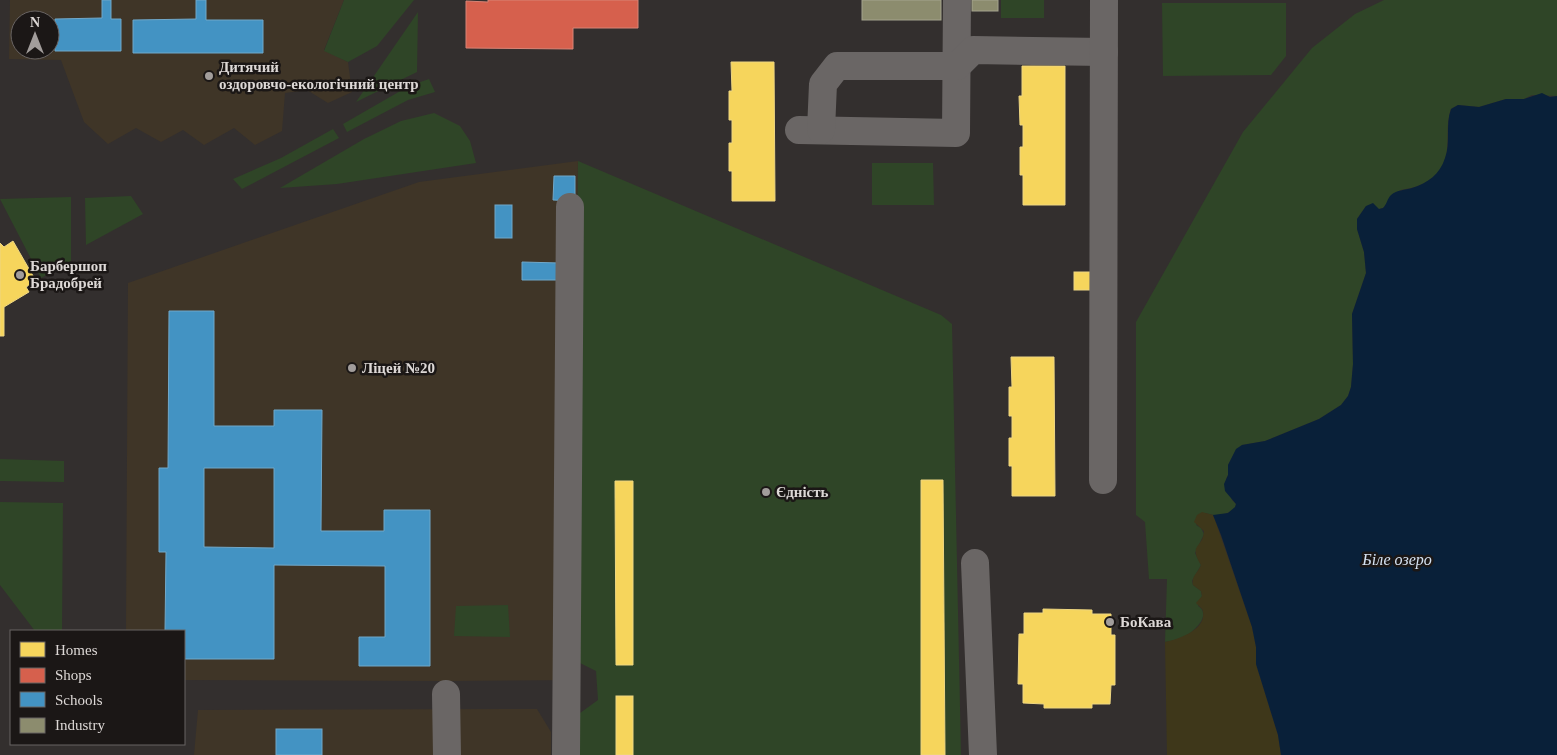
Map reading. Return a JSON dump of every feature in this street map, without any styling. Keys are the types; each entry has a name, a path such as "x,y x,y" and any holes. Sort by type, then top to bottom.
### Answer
{"lane":[{"path":"957,0 957,66 956,133 810,130 823,84 837,66 957,66 973,50 1104,52"},
{"path":"1103,480 1104,0"},
{"path":"566,755 570,208"},
{"path":"975,563 983,755"},
{"path":"446,694 447,755"}],"shaded area":[{"name":"Дитячий оздоровчо-екологічний центр","path":"10,0 344,0 324,50 348,62 352,92 328,103 307,90 285,93 282,131 255,145 234,128 204,145 183,130 161,142 136,128 108,144 84,122 60,60 60,10 10,10 9,59"},
{"name":"Ліцей №20","path":"578,161 574,680 185,680 185,630 126,630 128,283 419,182"},
{"path":"537,709 551,732 551,755 194,755 198,710"}],"green space":[{"path":"344,0 414,0 377,46 348,62 324,51"},
{"path":"1001,0 1044,0 1044,18 1001,18"},
{"path":"1384,0 1557,0 1557,96 1532,95 1524,99 1506,99 1479,107 1458,105 1451,109 1448,123 1447,153 1442,167 1433,178 1416,187 1399,191 1383,208 1366,206 1357,219 1357,229 1364,252 1366,273 1352,314 1353,364 1351,387 1348,396 1341,405 1319,419 1265,441 1242,445 1234,454 1228,465 1226,479 1232,500 1236,504 1235,508 1221,515 1206,513 1196,525 1201,528 1204,534 1195,553 1201,565 1192,581 1193,585 1201,591 1202,596 1198,606 1202,610 1202,619 1186,636 1165,642 1167,579 1149,579 1145,522 1136,515 1136,322 1243,132 1312,48 1355,14"},
{"path":"1162,3 1286,3 1286,56 1271,75 1163,76"},
{"path":"418,12 417,72 356,102"},
{"path":"429,79 435,92 408,100 347,132 343,124 409,86"},
{"path":"434,113 460,126 470,141 476,163 337,184 280,188 364,139 401,121"},
{"path":"333,129 339,138 242,189 233,179 281,158"},
{"name":"Єдність","path":"578,161 941,315 952,324 961,755 576,755 576,716 598,700 596,671 574,660"},
{"path":"872,163 933,163 934,205 872,205"},
{"path":"131,196 143,214 86,245 85,198"},
{"path":"71,197 71,261 41,278 0,199"},
{"path":"0,459 64,461 64,482 0,481"},
{"path":"0,502 63,503 62,630 34,630 0,585"},
{"path":"508,605 510,637 454,636 456,606"}],"sand":[{"path":"1202,512 1213,515 1252,627 1256,647 1256,664 1278,735 1281,755 1167,755 1165,642 1190,633 1196,629 1203,618 1203,611 1196,603 1202,596 1201,591 1193,585 1194,577 1201,565 1197,558 1196,549 1203,537 1204,531 1194,522 1197,515"}],"water":[{"name":"Біле озеро","path":"1542,93 1550,97 1557,96 1557,755 1281,755 1278,735 1256,664 1256,647 1252,627 1213,515 1228,513 1236,504 1225,491 1224,484 1228,475 1228,465 1236,449 1242,445 1265,441 1319,419 1341,405 1348,396 1351,387 1353,364 1352,314 1366,273 1364,252 1357,229 1357,219 1366,206 1373,203 1379,209 1383,208 1393,193 1423,183 1437,173 1443,164 1447,152 1448,122 1451,109 1458,105 1479,107 1506,99 1524,99"}],"building: Homes":[{"path":"731,62 774,62 775,201 732,201 732,171 729,171 729,143 732,143 732,120 729,120 729,91 732,91"},
{"path":"1022,66 1065,66 1065,205 1023,205 1023,175 1020,175 1020,147 1023,147 1023,125 1020,125 1019,96 1022,96"},
{"path":"13,241 36,281 26,287 29,292 4,307 4,336 0,336 0,243 4,247"},
{"path":"1074,272 1093,272 1093,290 1074,290"},
{"path":"1011,357 1054,357 1055,496 1012,496 1012,466 1009,466 1009,438 1012,438 1012,416 1009,416 1009,387 1012,387"},
{"path":"921,480 943,480 945,755 921,755"},
{"path":"615,481 633,481 633,665 616,665"},
{"path":"1043,609 1092,610 1092,614 1111,614 1111,635 1115,635 1115,685 1111,685 1110,704 1092,704 1092,708 1044,708 1044,704 1023,703 1023,684 1018,684 1019,634 1024,634 1024,613 1043,613"},
{"path":"616,696 633,696 633,755 616,755"}],"building: Shops":[{"path":"488,0 638,0 638,28 573,28 573,49 466,48 466,1 488,2"}],"building: Schools":[{"path":"102,0 111,0 111,19 121,19 121,51 60,51 60,19 102,18"},
{"path":"196,0 206,0 206,20 263,20 263,53 133,53 133,20 196,19"},
{"path":"554,176 575,176 575,201 553,200"},
{"path":"495,205 512,205 512,238 495,238"},
{"path":"522,262 560,263 560,280 522,280"},
{"path":"169,311 214,311 214,426 274,426 274,410 322,410 321,531 384,531 384,510 430,510 430,666 359,666 359,637 385,637 385,566 274,565 274,659 185,659 185,630 165,630 166,552 159,552 159,468 168,468","holes":["204,468 274,468 274,548 204,547"]},
{"path":"276,729 322,729 322,755 276,755"}],"building: Industry":[{"path":"862,0 941,0 941,20 862,20"},
{"path":"972,0 998,0 998,11 972,11"}],"place":[{"name":"Дитячий оздоровчо-екологічний центр","path":"209,76"},
{"name":"Барбершоп Брадобрей","path":"20,275"},
{"name":"Ліцей №20","path":"352,368"},
{"name":"Єдність","path":"766,492"},
{"name":"БоКава","path":"1110,622"}]}
